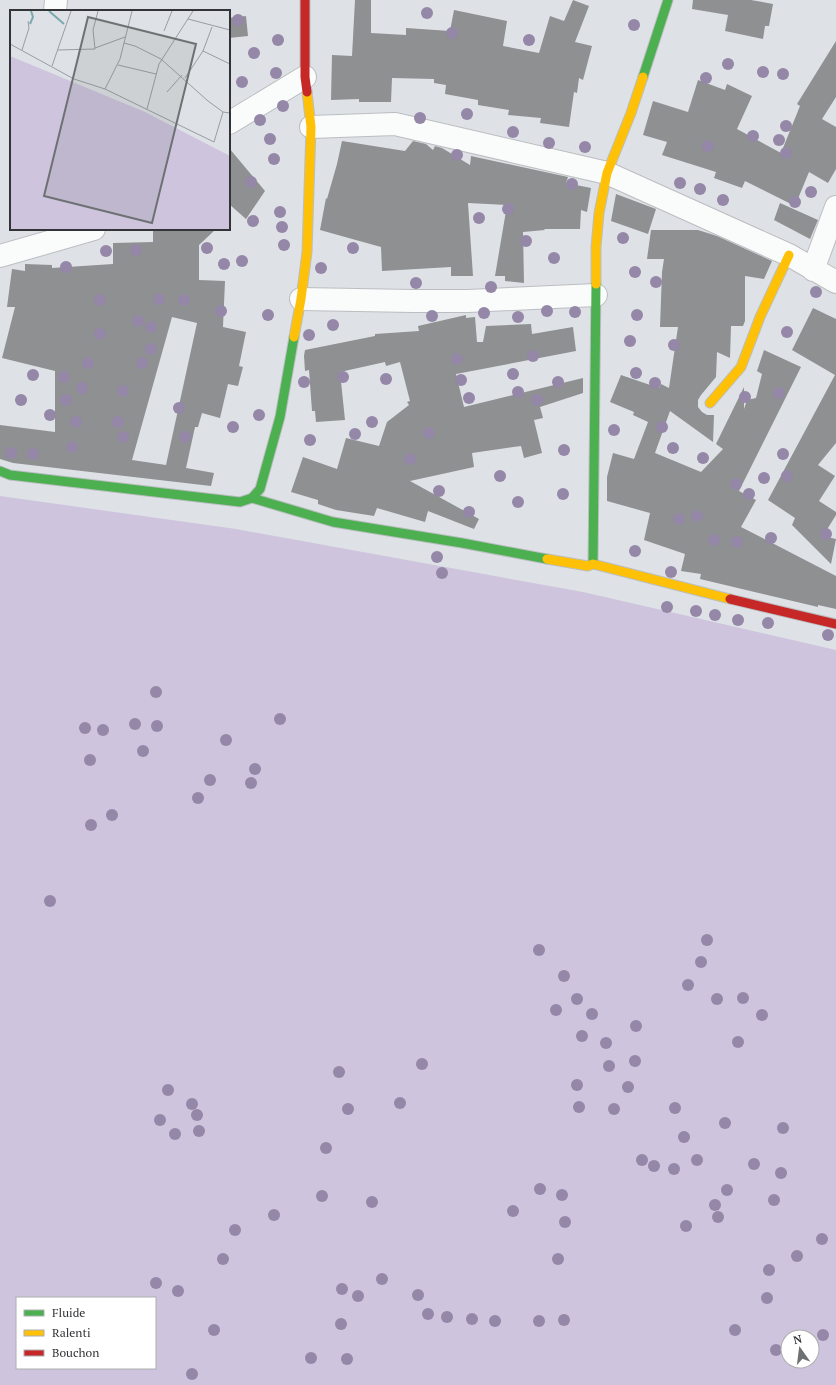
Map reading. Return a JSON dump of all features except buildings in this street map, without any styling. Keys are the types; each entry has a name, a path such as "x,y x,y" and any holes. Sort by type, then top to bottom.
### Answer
{"street":[{"path":"55,10 56,0"},
{"path":"0,472 10,475 240,502 252,498 260,489 280,417 301,299 307,252 311,127 305,77 305,0"},
{"path":"593,564 596,247 599,213 608,173 631,113 668,0"},
{"path":"230,122 305,77"},
{"path":"311,127 395,124 608,173 789,255 836,282"},
{"path":"813,270 836,207"},
{"path":"0,256 91,230"},
{"path":"710,403 741,366 760,317 789,255"},
{"path":"301,299 413,302 596,295"},
{"path":"252,498 333,522 462,543 588,566 593,564 687,590 836,624"}],"shaded area":[{"path":"0,496 236,529 583,592 836,650 836,1385 0,1385"}],"traffic: fast":[{"path":"643,77 668,0"},
{"path":"593,564 596,284"},
{"path":"0,471 10,475 240,502 252,498 260,489 280,417 294,337"},
{"path":"252,498 333,522 462,543 547,559"}],"traffic: slow":[{"path":"596,284 596,247 599,213 607,173 631,113 643,77"},
{"path":"294,337 307,252 311,127 307,92"},
{"path":"710,403 741,367 760,317 789,255"},
{"path":"547,559 588,566 593,564 730,599"}],"traffic: jam":[{"path":"305,0 305,77 307,92"},
{"path":"730,599 836,624"}]}
